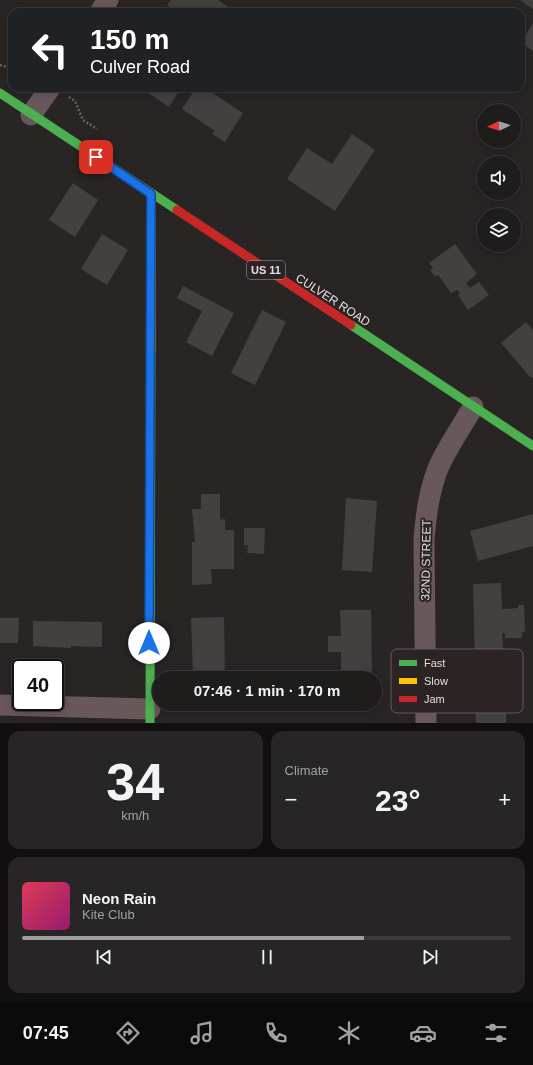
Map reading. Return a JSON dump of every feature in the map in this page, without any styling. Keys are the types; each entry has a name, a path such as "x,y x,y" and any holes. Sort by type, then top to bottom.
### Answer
{"main road":[{"name":"CULVER ROAD","path":"0,94 31,116 85,149 533,446"},
{"path":"150,716 151,194"}],"street":[{"path":"31,116 47,92"},
{"name":"32ND STREET","path":"425,649 424,540 426,514 431,489 439,466 473,407"},
{"path":"0,705 150,716"},
{"name":"32ND STREET","path":"426,713 426,723"}],"building":[{"path":"171,0 218,0 230,8 171,8 167,5"},
{"path":"533,0 533,9 521,1"},
{"path":"533,23 533,51 525,46 525,36"},
{"path":"147,92 178,92 169,107"},
{"path":"193,92 211,92 243,113 225,142 212,134 215,131 182,109"},
{"path":"352,134 375,150 335,211 287,179 307,148 332,164"},
{"path":"73,183 98,200 75,237 49,220"},
{"path":"102,234 128,250 107,285 81,269"},
{"path":"455,244 477,274 466,283 470,288 479,282 489,295 468,310 458,295 460,293 457,290 451,293 438,275 435,277 430,270 433,268 429,263"},
{"path":"183,286 234,313 212,356 186,342 202,311 177,298"},
{"path":"262,310 286,322 255,385 231,373"},
{"path":"526,322 533,330 533,377 531,378 501,343"},
{"path":"201,494 220,494 220,520 225,519 225,530 234,530 234,569 211,569 212,584 192,585 192,542 195,542 192,509 201,509"},
{"path":"346,498 377,501 372,572 342,570"},
{"path":"533,514 533,546 478,561 470,531"},
{"path":"244,528 265,528 264,554 247,553 248,545 244,545"},
{"path":"501,583 502,609 518,608 518,605 524,605 525,632 522,632 522,638 505,638 505,633 502,633 503,649 475,649 473,584"},
{"path":"340,610 371,610 372,671 341,671 341,652 328,652 328,636 341,636"},
{"path":"224,617 225,671 193,671 191,618"},
{"path":"0,618 19,618 18,643 0,643"},
{"path":"33,621 102,622 102,647 71,646 71,648 33,646"},
{"path":"475,713 506,713 506,723 476,723"}],"traffic: fast":[{"path":"0,93 177,210"},
{"path":"351,325 533,446"},
{"path":"150,723 151,350"}],"traffic: slow":[{"path":"151,194 151,350"}],"traffic: jam":[{"path":"177,210 351,325"}],"route":[{"path":"96,157 151,194 149,643"}]}
